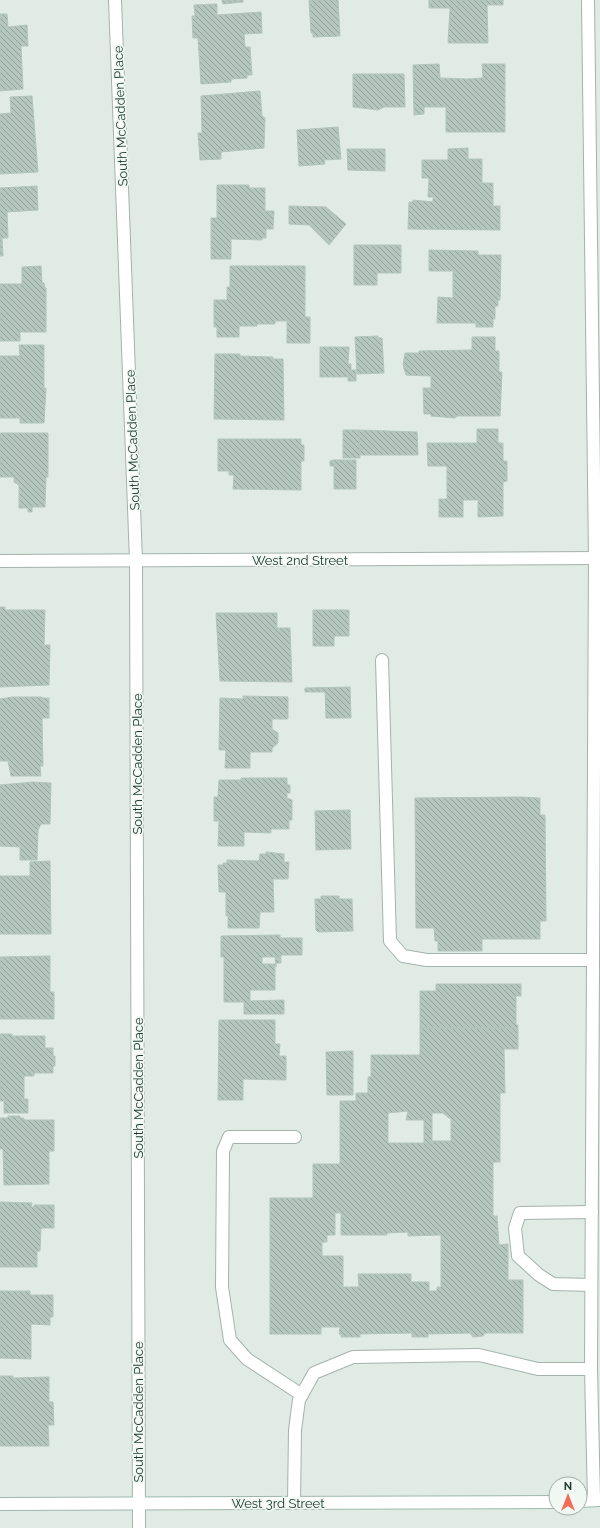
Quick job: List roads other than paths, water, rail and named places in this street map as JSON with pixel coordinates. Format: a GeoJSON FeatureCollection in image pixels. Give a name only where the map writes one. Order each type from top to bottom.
{"type":"FeatureCollection","features":[{"type":"Feature","properties":{"kind":"street","name":"South McCadden Place"},"geometry":{"type":"LineString","coordinates":[[115,0],[136,561],[139,1528]]}},
{"type":"Feature","properties":{"kind":"street"},"geometry":{"type":"LineString","coordinates":[[588,0],[598,558],[591,1285],[591,1370],[597,1500]]}},
{"type":"Feature","properties":{"kind":"street","name":"West 2nd Street"},"geometry":{"type":"LineString","coordinates":[[0,561],[598,558]]}},
{"type":"Feature","properties":{"kind":"street"},"geometry":{"type":"LineString","coordinates":[[382,660],[390,941],[403,956],[427,960],[593,960]]}},
{"type":"Feature","properties":{"kind":"street"},"geometry":{"type":"LineString","coordinates":[[295,1137],[229,1137],[223,1151],[222,1287],[230,1340],[247,1359],[302,1395]]}},
{"type":"Feature","properties":{"kind":"street"},"geometry":{"type":"LineString","coordinates":[[591,1285],[553,1284],[539,1275],[518,1256],[515,1228],[520,1213],[592,1212]]}},
{"type":"Feature","properties":{"kind":"street"},"geometry":{"type":"LineString","coordinates":[[294,1503],[295,1430],[299,1400],[314,1372],[353,1357],[479,1355],[538,1369],[591,1370]]}},
{"type":"Feature","properties":{"kind":"street","name":"West 3rd Street"},"geometry":{"type":"LineString","coordinates":[[0,1504],[139,1502],[548,1502]]}}]}
